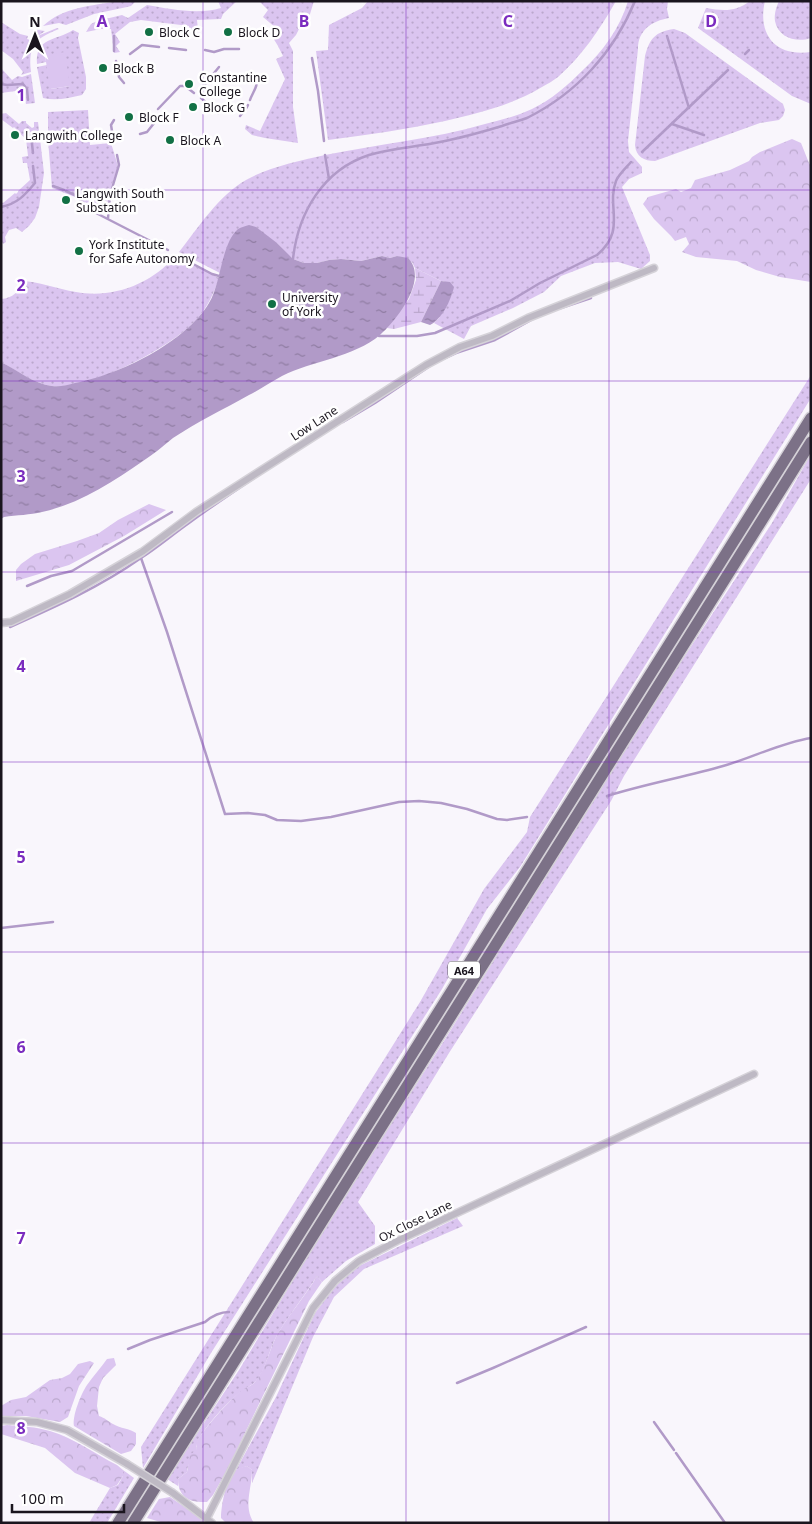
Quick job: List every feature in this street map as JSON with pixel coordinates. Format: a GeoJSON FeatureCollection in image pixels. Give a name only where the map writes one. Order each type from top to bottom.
{"type":"FeatureCollection","features":[{"type":"Feature","properties":{"kind":"highway","name":"A64"},"geometry":{"type":"LineString","coordinates":[[118,1523],[811,418]]}},
{"type":"Feature","properties":{"kind":"highway","name":"A64"},"geometry":{"type":"LineString","coordinates":[[133,1523],[811,442]]}},
{"type":"Feature","properties":{"kind":"street","name":"Low Lane"},"geometry":{"type":"LineString","coordinates":[[1,623],[11,622],[70,594],[142,552],[196,512],[426,364],[460,347],[492,336],[528,318],[654,268]]}},
{"type":"Feature","properties":{"kind":"street","name":"Ox Close Lane"},"geometry":{"type":"LineString","coordinates":[[210,1520],[313,1308],[335,1281],[359,1261],[754,1074]]}},
{"type":"Feature","properties":{"kind":"street"},"geometry":{"type":"LineString","coordinates":[[1,1420],[37,1422],[67,1430],[127,1464],[210,1520]]}},
{"type":"Feature","properties":{"kind":"green space"},"geometry":{"type":"Polygon","coordinates":[[[118,1],[136,1],[131,6],[94,14],[66,25],[59,23],[43,26],[69,11],[118,1]]]}},
{"type":"Feature","properties":{"kind":"green space"},"geometry":{"type":"Polygon","coordinates":[[[218,1],[237,1],[223,14],[221,19],[197,20],[198,30],[189,30],[189,26],[141,20],[130,22],[115,34],[120,42],[116,46],[120,52],[114,53],[111,29],[86,32],[91,24],[97,21],[122,15],[128,18],[147,5],[184,11],[203,11],[221,8],[218,1]]]}},
{"type":"Feature","properties":{"kind":"green space"},"geometry":{"type":"Polygon","coordinates":[[[259,1],[314,1],[306,27],[301,25],[289,43],[293,51],[293,107],[298,143],[252,135],[245,129],[246,125],[260,131],[285,79],[276,59],[283,56],[270,33],[276,28],[263,17],[268,10],[259,1]]]}},
{"type":"Feature","properties":{"kind":"green space"},"geometry":{"type":"Polygon","coordinates":[[[368,1],[616,1],[597,32],[567,69],[556,78],[519,99],[495,108],[445,121],[387,132],[328,140],[316,51],[328,50],[329,25],[362,8],[368,1]]]}},
{"type":"Feature","properties":{"kind":"green space"},"geometry":{"type":"Polygon","coordinates":[[[628,1],[668,1],[669,18],[652,24],[640,37],[628,141],[629,152],[642,167],[642,173],[629,179],[622,187],[650,255],[650,261],[641,269],[618,262],[595,263],[561,276],[544,292],[471,326],[464,339],[434,323],[439,318],[452,294],[444,281],[415,268],[412,262],[397,256],[390,258],[382,256],[361,261],[341,259],[304,263],[293,259],[277,243],[230,241],[220,273],[179,252],[227,194],[236,186],[264,171],[325,155],[426,138],[465,129],[515,116],[539,105],[565,87],[597,55],[616,30],[628,1]]]}},
{"type":"Feature","properties":{"kind":"green space"},"geometry":{"type":"Polygon","coordinates":[[[750,1],[765,1],[764,24],[772,41],[779,47],[799,53],[811,52],[811,104],[792,96],[698,28],[706,8],[729,10],[745,5],[750,1]]]}},
{"type":"Feature","properties":{"kind":"green space"},"geometry":{"type":"Polygon","coordinates":[[[779,1],[811,1],[811,38],[794,39],[780,32],[775,21],[779,1]]]}},
{"type":"Feature","properties":{"kind":"green space"},"geometry":{"type":"Polygon","coordinates":[[[1,22],[20,34],[28,36],[27,39],[30,40],[32,35],[38,30],[45,31],[31,41],[29,46],[40,35],[57,28],[59,29],[44,36],[35,44],[31,55],[31,72],[21,75],[23,72],[13,59],[1,50],[1,22]]]}},
{"type":"Feature","properties":{"kind":"green space"},"geometry":{"type":"Polygon","coordinates":[[[674,29],[685,33],[783,104],[785,110],[783,116],[779,120],[760,123],[655,161],[641,158],[637,153],[635,145],[645,56],[654,37],[662,32],[674,29]]]}},
{"type":"Feature","properties":{"kind":"green space"},"geometry":{"type":"Polygon","coordinates":[[[73,30],[79,33],[78,38],[86,77],[86,89],[82,95],[58,99],[43,98],[37,67],[47,65],[51,89],[70,86],[45,55],[46,62],[37,64],[39,49],[48,41],[73,30]]]}},
{"type":"Feature","properties":{"kind":"green space"},"geometry":{"type":"Polygon","coordinates":[[[65,52],[70,86],[50,89],[45,55],[65,52]]]}},
{"type":"Feature","properties":{"kind":"green space"},"geometry":{"type":"Polygon","coordinates":[[[1,68],[12,80],[18,76],[22,77],[31,74],[35,103],[26,104],[23,90],[1,93],[1,68]]]}},
{"type":"Feature","properties":{"kind":"green space"},"geometry":{"type":"Polygon","coordinates":[[[88,110],[90,145],[111,143],[118,166],[109,193],[106,213],[52,188],[48,112],[88,110]]]}},
{"type":"Feature","properties":{"kind":"green space"},"geometry":{"type":"Polygon","coordinates":[[[6,113],[19,124],[22,121],[26,121],[32,128],[34,127],[34,122],[38,122],[44,173],[39,207],[35,218],[22,232],[16,228],[9,230],[5,237],[6,242],[3,244],[1,239],[1,202],[3,203],[16,194],[30,180],[27,163],[23,163],[22,157],[28,156],[26,139],[14,127],[1,119],[1,114],[6,113]]]}},
{"type":"Feature","properties":{"kind":"green space"},"geometry":{"type":"Polygon","coordinates":[[[792,139],[801,143],[811,168],[811,282],[780,277],[756,270],[737,261],[696,257],[682,252],[689,244],[686,237],[675,241],[643,204],[648,197],[676,189],[681,192],[691,188],[695,180],[730,170],[749,161],[760,152],[792,139]]]}},
{"type":"Feature","properties":{"kind":"green space"},"geometry":{"type":"Polygon","coordinates":[[[175,256],[219,278],[205,309],[198,318],[170,341],[151,353],[109,374],[88,381],[52,386],[39,383],[1,362],[1,299],[15,294],[19,281],[34,282],[90,294],[117,291],[143,282],[166,266],[175,256]]]}},
{"type":"Feature","properties":{"kind":"green space"},"geometry":{"type":"Polygon","coordinates":[[[415,268],[441,281],[421,322],[394,329],[387,328],[409,299],[416,280],[415,268]]]}},
{"type":"Feature","properties":{"kind":"green space"},"geometry":{"type":"Polygon","coordinates":[[[811,375],[811,398],[520,867],[487,909],[442,989],[211,1353],[143,1468],[141,1447],[420,1002],[484,889],[527,832],[530,817],[811,375]]]}},
{"type":"Feature","properties":{"kind":"green space"},"geometry":{"type":"Polygon","coordinates":[[[811,454],[811,479],[624,776],[611,801],[449,1053],[358,1202],[375,1226],[375,1244],[346,1261],[322,1282],[317,1276],[276,1337],[259,1377],[230,1401],[204,1431],[187,1472],[178,1479],[178,1486],[167,1479],[239,1370],[328,1222],[444,1041],[631,738],[772,523],[811,454]]]}},
{"type":"Feature","properties":{"kind":"green space"},"geometry":{"type":"Polygon","coordinates":[[[149,504],[166,510],[124,536],[69,565],[16,581],[16,570],[35,554],[99,533],[118,520],[149,504]]]}},
{"type":"Feature","properties":{"kind":"green space"},"geometry":{"type":"Polygon","coordinates":[[[457,1218],[463,1226],[364,1269],[334,1297],[313,1337],[252,1483],[252,1470],[247,1466],[236,1470],[276,1397],[315,1313],[334,1288],[355,1268],[457,1218]]]}},
{"type":"Feature","properties":{"kind":"green space"},"geometry":{"type":"Polygon","coordinates":[[[317,1276],[322,1282],[309,1301],[213,1495],[207,1502],[196,1502],[187,1498],[180,1491],[178,1479],[187,1472],[190,1455],[196,1450],[197,1442],[211,1422],[231,1400],[255,1382],[281,1329],[317,1276]]]}},
{"type":"Feature","properties":{"kind":"green space"},"geometry":{"type":"Polygon","coordinates":[[[114,1358],[116,1365],[103,1378],[99,1387],[97,1406],[99,1416],[116,1426],[136,1433],[136,1444],[131,1451],[121,1454],[74,1426],[80,1399],[89,1382],[107,1359],[114,1358]]]}},
{"type":"Feature","properties":{"kind":"green space"},"geometry":{"type":"Polygon","coordinates":[[[90,1361],[94,1363],[79,1386],[68,1417],[60,1422],[26,1416],[1,1416],[1,1406],[11,1400],[26,1397],[50,1380],[62,1378],[70,1374],[78,1364],[90,1361]]]}},
{"type":"Feature","properties":{"kind":"green space"},"geometry":{"type":"Polygon","coordinates":[[[7,1425],[50,1431],[68,1438],[117,1465],[123,1470],[123,1476],[117,1485],[110,1488],[75,1473],[45,1448],[1,1434],[1,1426],[7,1425]]]}},
{"type":"Feature","properties":{"kind":"green space"},"geometry":{"type":"Polygon","coordinates":[[[247,1466],[252,1470],[249,1510],[254,1523],[225,1522],[221,1518],[221,1513],[229,1480],[236,1470],[247,1466]]]}},
{"type":"Feature","properties":{"kind":"green space"},"geometry":{"type":"Polygon","coordinates":[[[123,1470],[134,1478],[107,1523],[89,1523],[110,1488],[118,1485],[123,1476],[123,1470]]]}},
{"type":"Feature","properties":{"kind":"green space"},"geometry":{"type":"Polygon","coordinates":[[[170,1497],[206,1523],[164,1523],[147,1518],[159,1499],[170,1497]]]}},
{"type":"Feature","properties":{"kind":"water"},"geometry":{"type":"Polygon","coordinates":[[[249,225],[256,227],[277,243],[293,259],[304,263],[341,259],[361,261],[382,256],[408,258],[414,267],[413,288],[402,310],[387,328],[380,335],[358,349],[282,376],[182,432],[132,469],[82,498],[69,504],[37,513],[1,519],[1,362],[39,383],[58,386],[111,373],[150,355],[185,331],[209,303],[232,236],[238,229],[249,225]]]}},
{"type":"Feature","properties":{"kind":"water"},"geometry":{"type":"Polygon","coordinates":[[[441,281],[450,282],[454,287],[451,298],[442,314],[434,322],[430,325],[421,322],[441,281]]]}},
{"type":"Feature","properties":{"kind":"waterway"},"geometry":{"type":"LineString","coordinates":[[293,259],[296,242],[307,210],[326,182],[338,171],[369,155],[471,135],[527,118],[545,108],[578,83],[605,54],[626,20],[635,1]]}},
{"type":"Feature","properties":{"kind":"waterway"},"geometry":{"type":"LineString","coordinates":[[114,36],[114,51]]}},
{"type":"Feature","properties":{"kind":"waterway"},"geometry":{"type":"LineString","coordinates":[[667,36],[689,108]]}},
{"type":"Feature","properties":{"kind":"waterway"},"geometry":{"type":"LineString","coordinates":[[130,54],[142,45],[159,47]]}},
{"type":"Feature","properties":{"kind":"waterway"},"geometry":{"type":"LineString","coordinates":[[169,48],[186,50]]}},
{"type":"Feature","properties":{"kind":"waterway"},"geometry":{"type":"LineString","coordinates":[[205,50],[214,52],[224,49],[239,49]]}},
{"type":"Feature","properties":{"kind":"waterway"},"geometry":{"type":"LineString","coordinates":[[745,54],[749,50]]}},
{"type":"Feature","properties":{"kind":"waterway"},"geometry":{"type":"LineString","coordinates":[[312,58],[324,141]]}},
{"type":"Feature","properties":{"kind":"waterway"},"geometry":{"type":"LineString","coordinates":[[116,61],[119,77],[124,83]]}},
{"type":"Feature","properties":{"kind":"waterway"},"geometry":{"type":"LineString","coordinates":[[201,89],[219,67]]}},
{"type":"Feature","properties":{"kind":"waterway"},"geometry":{"type":"LineString","coordinates":[[642,152],[728,70]]}},
{"type":"Feature","properties":{"kind":"waterway"},"geometry":{"type":"LineString","coordinates":[[250,100],[256,87],[256,78]]}},
{"type":"Feature","properties":{"kind":"waterway"},"geometry":{"type":"LineString","coordinates":[[1,84],[23,84],[27,89],[28,100]]}},
{"type":"Feature","properties":{"kind":"waterway"},"geometry":{"type":"LineString","coordinates":[[158,109],[180,86],[185,86],[194,93]]}},
{"type":"Feature","properties":{"kind":"waterway"},"geometry":{"type":"LineString","coordinates":[[201,98],[218,113]]}},
{"type":"Feature","properties":{"kind":"waterway"},"geometry":{"type":"LineString","coordinates":[[240,116],[248,105]]}},
{"type":"Feature","properties":{"kind":"waterway"},"geometry":{"type":"LineString","coordinates":[[114,120],[111,125],[114,143]]}},
{"type":"Feature","properties":{"kind":"waterway"},"geometry":{"type":"LineString","coordinates":[[140,134],[147,132],[155,122]]}},
{"type":"Feature","properties":{"kind":"waterway"},"geometry":{"type":"LineString","coordinates":[[672,124],[704,135]]}},
{"type":"Feature","properties":{"kind":"waterway"},"geometry":{"type":"LineString","coordinates":[[31,135],[33,153]]}},
{"type":"Feature","properties":{"kind":"waterway"},"geometry":{"type":"LineString","coordinates":[[108,218],[110,195],[119,165],[117,155]]}},
{"type":"Feature","properties":{"kind":"waterway"},"geometry":{"type":"LineString","coordinates":[[325,155],[329,179]]}},
{"type":"Feature","properties":{"kind":"waterway"},"geometry":{"type":"LineString","coordinates":[[379,336],[417,336],[435,333],[510,301],[540,283],[597,255],[606,246],[614,227],[613,200],[616,181],[631,162]]}},
{"type":"Feature","properties":{"kind":"waterway"},"geometry":{"type":"LineString","coordinates":[[1,207],[12,204],[35,183],[33,166]]}},
{"type":"Feature","properties":{"kind":"waterway"},"geometry":{"type":"LineString","coordinates":[[53,186],[64,190]]}},
{"type":"Feature","properties":{"kind":"waterway"},"geometry":{"type":"LineString","coordinates":[[66,191],[77,196],[96,213],[168,250]]}},
{"type":"Feature","properties":{"kind":"waterway"},"geometry":{"type":"LineString","coordinates":[[178,256],[219,276]]}},
{"type":"Feature","properties":{"kind":"waterway"},"geometry":{"type":"LineString","coordinates":[[561,308],[591,298]]}},
{"type":"Feature","properties":{"kind":"waterway"},"geometry":{"type":"LineString","coordinates":[[445,358],[495,340],[533,319]]}},
{"type":"Feature","properties":{"kind":"waterway"},"geometry":{"type":"LineString","coordinates":[[343,422],[433,364]]}},
{"type":"Feature","properties":{"kind":"waterway"},"geometry":{"type":"LineString","coordinates":[[260,474],[206,510],[141,558],[167,632],[225,814],[248,813],[265,815],[277,820],[301,821],[331,817],[399,802],[419,801],[441,803],[497,819],[507,820],[527,817]]}},
{"type":"Feature","properties":{"kind":"waterway"},"geometry":{"type":"LineString","coordinates":[[27,586],[51,576],[72,571],[172,512]]}},
{"type":"Feature","properties":{"kind":"waterway"},"geometry":{"type":"LineString","coordinates":[[10,627],[93,587],[141,558]]}},
{"type":"Feature","properties":{"kind":"waterway"},"geometry":{"type":"LineString","coordinates":[[607,796],[734,763],[788,743],[811,738]]}},
{"type":"Feature","properties":{"kind":"waterway"},"geometry":{"type":"LineString","coordinates":[[1,928],[53,922]]}},
{"type":"Feature","properties":{"kind":"waterway"},"geometry":{"type":"LineString","coordinates":[[128,1349],[205,1322],[213,1316],[229,1312]]}},
{"type":"Feature","properties":{"kind":"waterway"},"geometry":{"type":"LineString","coordinates":[[457,1383],[586,1327]]}},
{"type":"Feature","properties":{"kind":"waterway"},"geometry":{"type":"LineString","coordinates":[[654,1422],[674,1450]]}},
{"type":"Feature","properties":{"kind":"waterway"},"geometry":{"type":"LineString","coordinates":[[676,1453],[725,1523]]}},
{"type":"Feature","properties":{"kind":"place","name":"Block C"},"geometry":{"type":"Point","coordinates":[149,32]}},
{"type":"Feature","properties":{"kind":"place","name":"Block D"},"geometry":{"type":"Point","coordinates":[228,32]}},
{"type":"Feature","properties":{"kind":"place","name":"Block B"},"geometry":{"type":"Point","coordinates":[103,68]}},
{"type":"Feature","properties":{"kind":"place","name":"Constantine College"},"geometry":{"type":"Point","coordinates":[189,84]}},
{"type":"Feature","properties":{"kind":"place","name":"Block G"},"geometry":{"type":"Point","coordinates":[193,107]}},
{"type":"Feature","properties":{"kind":"place","name":"Block F"},"geometry":{"type":"Point","coordinates":[129,117]}},
{"type":"Feature","properties":{"kind":"place","name":"Langwith College"},"geometry":{"type":"Point","coordinates":[15,135]}},
{"type":"Feature","properties":{"kind":"place","name":"Block A"},"geometry":{"type":"Point","coordinates":[170,140]}},
{"type":"Feature","properties":{"kind":"place","name":"Langwith South Substation"},"geometry":{"type":"Point","coordinates":[66,200]}},
{"type":"Feature","properties":{"kind":"place","name":"York Institute for Safe Autonomy"},"geometry":{"type":"Point","coordinates":[79,251]}},
{"type":"Feature","properties":{"kind":"place","name":"University of York"},"geometry":{"type":"Point","coordinates":[272,304]}}]}
